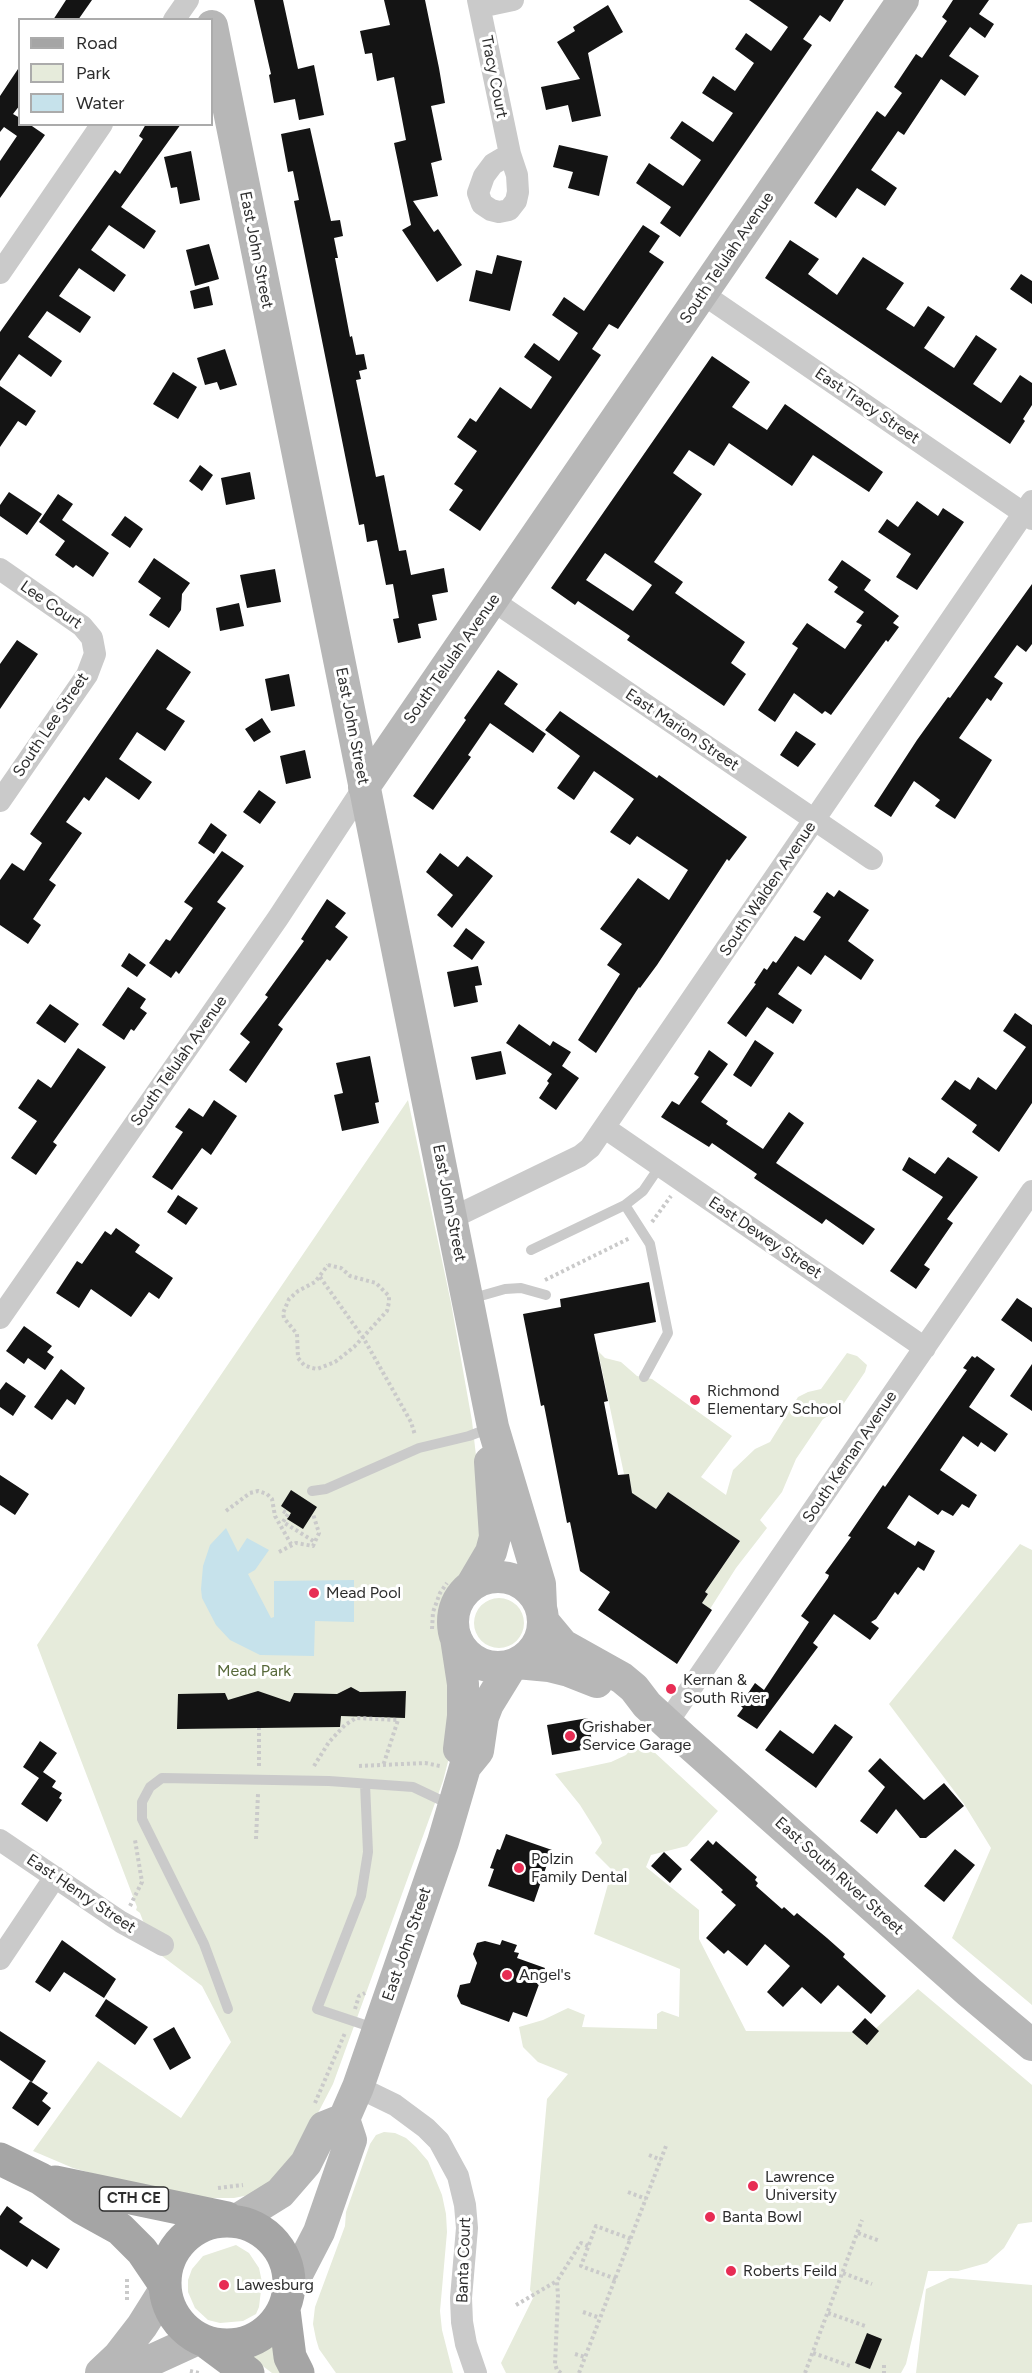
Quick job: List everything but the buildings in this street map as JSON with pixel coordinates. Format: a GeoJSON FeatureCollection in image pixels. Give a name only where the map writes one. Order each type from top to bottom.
{"type":"FeatureCollection","features":[{"type":"Feature","properties":{"kind":"main road","name":"CTH CE"},"geometry":{"type":"LineString","coordinates":[[0,2159],[41,2179],[82,2208],[120,2229],[133,2240],[164,2288]]}},
{"type":"Feature","properties":{"kind":"main road","name":"CTH CE"},"geometry":{"type":"LineString","coordinates":[[41,2179],[232,2219]]}},
{"type":"Feature","properties":{"kind":"main road"},"geometry":{"type":"LineString","coordinates":[[249,2373],[178,2322],[170,2310],[164,2288],[170,2259],[185,2238],[201,2227],[232,2219],[256,2226],[271,2238],[285,2259],[289,2272],[287,2300],[290,2357],[298,2373]]}},
{"type":"Feature","properties":{"kind":"main road"},"geometry":{"type":"LineString","coordinates":[[204,2342],[244,2342],[257,2337],[272,2326],[287,2300]]}},
{"type":"Feature","properties":{"kind":"street"},"geometry":{"type":"LineString","coordinates":[[175,18],[188,0]]}},
{"type":"Feature","properties":{"kind":"street"},"geometry":{"type":"LineString","coordinates":[[206,0],[210,18]]}},
{"type":"Feature","properties":{"kind":"street"},"geometry":{"type":"LineString","coordinates":[[479,4],[513,0]]}},
{"type":"Feature","properties":{"kind":"street","name":"South Telulah Avenue"},"geometry":{"type":"LineString","coordinates":[[0,1317],[278,918],[364,787],[903,0]]}},
{"type":"Feature","properties":{"kind":"street","name":"Tracy Court"},"geometry":{"type":"LineString","coordinates":[[479,4],[510,154]]}},
{"type":"Feature","properties":{"kind":"street","name":"East John Street"},"geometry":{"type":"LineString","coordinates":[[213,31],[493,1427],[540,1584],[542,1614]]}},
{"type":"Feature","properties":{"kind":"street"},"geometry":{"type":"LineString","coordinates":[[0,273],[101,126]]}},
{"type":"Feature","properties":{"kind":"street","name":"East Tracy Street"},"geometry":{"type":"LineString","coordinates":[[703,294],[1029,511]]}},
{"type":"Feature","properties":{"kind":"street","name":"South Walden Avenue"},"geometry":{"type":"LineString","coordinates":[[452,1218],[580,1156],[590,1148],[1029,511]]}},
{"type":"Feature","properties":{"kind":"street","name":"Lee Court"},"geometry":{"type":"LineString","coordinates":[[0,569],[82,626],[92,638],[94,646]]}},
{"type":"Feature","properties":{"kind":"street","name":"East Marion Street"},"geometry":{"type":"LineString","coordinates":[[492,600],[872,859]]}},
{"type":"Feature","properties":{"kind":"street","name":"South Lee Street"},"geometry":{"type":"LineString","coordinates":[[0,801],[87,675],[95,654],[94,646]]}},
{"type":"Feature","properties":{"kind":"street","name":"East Dewey Street"},"geometry":{"type":"LineString","coordinates":[[605,1128],[925,1348]]}},
{"type":"Feature","properties":{"kind":"street","name":"South Kernan Avenue"},"geometry":{"type":"LineString","coordinates":[[657,1714],[925,1348],[1032,1191]]}},
{"type":"Feature","properties":{"kind":"street","name":"East John Street"},"geometry":{"type":"LineString","coordinates":[[471,1587],[491,1552],[495,1537],[490,1468],[493,1427]]}},
{"type":"Feature","properties":{"kind":"street"},"geometry":{"type":"LineString","coordinates":[[497,1577],[511,1579],[524,1585],[534,1595],[542,1614],[542,1634],[537,1646],[528,1656],[515,1664],[498,1668],[484,1665],[472,1659],[462,1650],[455,1637],[453,1623],[455,1609],[461,1597],[483,1580],[497,1577]]}},
{"type":"Feature","properties":{"kind":"street","name":"East South River Street"},"geometry":{"type":"LineString","coordinates":[[542,1614],[563,1645],[622,1678],[634,1688],[657,1714],[969,1992],[1032,2045]]}},
{"type":"Feature","properties":{"kind":"street","name":"East John Street"},"geometry":{"type":"LineString","coordinates":[[344,2119],[358,2087],[364,2025],[454,1806],[453,1767],[459,1748],[463,1716],[463,1684],[455,1637]]}},
{"type":"Feature","properties":{"kind":"street","name":"East John Street"},"geometry":{"type":"LineString","coordinates":[[453,1767],[478,1751],[483,1717],[488,1704],[515,1664]]}},
{"type":"Feature","properties":{"kind":"street","name":"East South River Street"},"geometry":{"type":"LineString","coordinates":[[515,1664],[569,1671],[596,1682],[622,1700],[657,1714]]}},
{"type":"Feature","properties":{"kind":"street","name":"East Henry Street"},"geometry":{"type":"LineString","coordinates":[[0,1840],[121,1922],[163,1945]]}},
{"type":"Feature","properties":{"kind":"street"},"geometry":{"type":"LineString","coordinates":[[0,1959],[56,1877]]}},
{"type":"Feature","properties":{"kind":"street","name":"Banta Court"},"geometry":{"type":"LineString","coordinates":[[358,2087],[395,2105],[426,2128],[439,2142],[458,2176],[465,2205],[467,2228],[461,2298],[462,2322],[471,2362],[476,2373]]}},
{"type":"Feature","properties":{"kind":"street"},"geometry":{"type":"LineString","coordinates":[[232,2219],[280,2193],[306,2163],[324,2127],[344,2119],[351,2140],[319,2232],[287,2300]]}},
{"type":"Feature","properties":{"kind":"street"},"geometry":{"type":"LineString","coordinates":[[101,2373],[138,2332],[164,2288]]}},
{"type":"Feature","properties":{"kind":"street"},"geometry":{"type":"LineString","coordinates":[[134,2373],[152,2360],[204,2342]]}},
{"type":"Feature","properties":{"kind":"lane"},"geometry":{"type":"LineString","coordinates":[[531,1250],[625,1205],[642,1191],[660,1167]]}},
{"type":"Feature","properties":{"kind":"lane"},"geometry":{"type":"LineString","coordinates":[[625,1205],[650,1244],[668,1333],[644,1377]]}},
{"type":"Feature","properties":{"kind":"lane"},"geometry":{"type":"LineString","coordinates":[[468,1300],[505,1289],[520,1288],[546,1295]]}},
{"type":"Feature","properties":{"kind":"lane"},"geometry":{"type":"LineString","coordinates":[[312,1491],[326,1489],[419,1448],[469,1436],[493,1427]]}},
{"type":"Feature","properties":{"kind":"lane"},"geometry":{"type":"LineString","coordinates":[[228,2009],[204,1944],[142,1819],[142,1802],[150,1787],[162,1778],[329,1781],[413,1787],[454,1806]]}},
{"type":"Feature","properties":{"kind":"lane"},"geometry":{"type":"LineString","coordinates":[[364,2025],[318,2009],[362,1896],[368,1852],[365,1784]]}},
{"type":"Feature","properties":{"kind":"path"},"geometry":{"type":"LineString","coordinates":[[546,1295],[543,1281],[647,1229],[681,1181]]}},
{"type":"Feature","properties":{"kind":"path"},"geometry":{"type":"LineString","coordinates":[[328,1265],[334,1265],[350,1276],[376,1283],[389,1296],[387,1311],[364,1339],[345,1355],[325,1367],[312,1368],[304,1365],[298,1358],[297,1334],[283,1313],[289,1299],[320,1277],[328,1265]]}},
{"type":"Feature","properties":{"kind":"path"},"geometry":{"type":"LineString","coordinates":[[320,1277],[364,1339],[411,1422],[419,1448]]}},
{"type":"Feature","properties":{"kind":"path"},"geometry":{"type":"LineString","coordinates":[[226,1511],[249,1493],[258,1491],[267,1494],[272,1499],[275,1516],[291,1544]]}},
{"type":"Feature","properties":{"kind":"path"},"geometry":{"type":"LineString","coordinates":[[284,1511],[288,1514],[283,1522],[315,1542]]}},
{"type":"Feature","properties":{"kind":"path"},"geometry":{"type":"LineString","coordinates":[[279,1552],[291,1544],[309,1546],[315,1542],[319,1533],[313,1514]]}},
{"type":"Feature","properties":{"kind":"path"},"geometry":{"type":"LineString","coordinates":[[314,1766],[329,1742],[345,1725],[356,1718],[398,1720],[383,1767]]}},
{"type":"Feature","properties":{"kind":"path"},"geometry":{"type":"LineString","coordinates":[[259,1728],[259,1766]]}},
{"type":"Feature","properties":{"kind":"path"},"geometry":{"type":"LineString","coordinates":[[348,1766],[383,1767],[394,1763],[411,1765],[425,1763],[453,1767]]}},
{"type":"Feature","properties":{"kind":"path"},"geometry":{"type":"LineString","coordinates":[[247,1766],[270,1766]]}},
{"type":"Feature","properties":{"kind":"path"},"geometry":{"type":"LineString","coordinates":[[303,1766],[326,1766]]}},
{"type":"Feature","properties":{"kind":"path"},"geometry":{"type":"LineString","coordinates":[[256,1839],[258,1794]]}},
{"type":"Feature","properties":{"kind":"path"},"geometry":{"type":"LineString","coordinates":[[121,1922],[142,1882],[134,1834]]}},
{"type":"Feature","properties":{"kind":"path"},"geometry":{"type":"LineString","coordinates":[[311,2112],[364,2025],[359,1996]]}},
{"type":"Feature","properties":{"kind":"path"},"geometry":{"type":"LineString","coordinates":[[579,2373],[666,2145]]}},
{"type":"Feature","properties":{"kind":"path"},"geometry":{"type":"LineString","coordinates":[[649,2156],[661,2160]]}},
{"type":"Feature","properties":{"kind":"path"},"geometry":{"type":"LineString","coordinates":[[214,2187],[250,2184]]}},
{"type":"Feature","properties":{"kind":"path"},"geometry":{"type":"LineString","coordinates":[[628,2192],[646,2199]]}},
{"type":"Feature","properties":{"kind":"path"},"geometry":{"type":"LineString","coordinates":[[805,2373],[862,2220]]}},
{"type":"Feature","properties":{"kind":"path"},"geometry":{"type":"LineString","coordinates":[[616,2279],[581,2266],[588,2246],[596,2226],[631,2239]]}},
{"type":"Feature","properties":{"kind":"path"},"geometry":{"type":"LineString","coordinates":[[858,2233],[880,2241]]}},
{"type":"Feature","properties":{"kind":"path"},"geometry":{"type":"LineString","coordinates":[[516,2306],[557,2281],[581,2243],[588,2246]]}},
{"type":"Feature","properties":{"kind":"path"},"geometry":{"type":"LineString","coordinates":[[843,2273],[872,2284]]}},
{"type":"Feature","properties":{"kind":"path"},"geometry":{"type":"LineString","coordinates":[[125,2308],[128,2296],[127,2274]]}},
{"type":"Feature","properties":{"kind":"path"},"geometry":{"type":"LineString","coordinates":[[557,2281],[555,2364],[561,2373]]}},
{"type":"Feature","properties":{"kind":"path"},"geometry":{"type":"LineString","coordinates":[[583,2312],[600,2318]]}},
{"type":"Feature","properties":{"kind":"path"},"geometry":{"type":"LineString","coordinates":[[828,2313],[865,2326]]}},
{"type":"Feature","properties":{"kind":"path"},"geometry":{"type":"LineString","coordinates":[[813,2353],[850,2366]]}},
{"type":"Feature","properties":{"kind":"path"},"geometry":{"type":"LineString","coordinates":[[575,2354],[585,2357]]}},
{"type":"Feature","properties":{"kind":"green space","name":"Mead Park"},"geometry":{"type":"Polygon","coordinates":[[[408,1100],[451,1303],[472,1421],[483,1545],[470,1571],[451,1592],[444,1615],[452,1746],[443,1781],[333,2084],[305,2138],[278,2177],[249,2195],[234,2198],[210,2198],[128,2183],[73,2168],[33,2151],[98,2061],[181,2118],[231,2042],[202,1986],[154,1950],[140,1913],[136,1910],[137,1907],[37,1645],[408,1100]]]}},
{"type":"Feature","properties":{"kind":"green space"},"geometry":{"type":"Polygon","coordinates":[[[598,1351],[605,1358],[621,1362],[637,1376],[652,1379],[732,1436],[701,1477],[726,1495],[733,1470],[755,1449],[770,1442],[798,1397],[821,1389],[847,1353],[857,1356],[867,1365],[865,1372],[840,1409],[823,1419],[796,1459],[782,1492],[760,1520],[767,1528],[736,1568],[710,1609],[702,1603],[708,1594],[705,1592],[740,1541],[668,1492],[656,1509],[632,1494],[629,1474],[624,1474],[598,1351]]]}},
{"type":"Feature","properties":{"kind":"green space"},"geometry":{"type":"Polygon","coordinates":[[[1020,1544],[1032,1550],[1032,2005],[952,1938],[991,1848],[964,1804],[889,1704],[1020,1544]]]}},
{"type":"Feature","properties":{"kind":"green space"},"geometry":{"type":"Polygon","coordinates":[[[499,1598],[508,1600],[519,1609],[524,1623],[522,1632],[513,1643],[499,1648],[490,1646],[479,1637],[474,1623],[476,1614],[485,1603],[499,1598]]]}},
{"type":"Feature","properties":{"kind":"green space","name":"Lawrence University"},"geometry":{"type":"Polygon","coordinates":[[[640,1739],[718,1811],[687,1846],[651,1855],[646,1867],[699,1910],[699,1939],[746,2031],[872,2032],[918,1989],[1032,2085],[1032,2222],[1018,2224],[1004,2248],[987,2263],[958,2271],[928,2271],[906,2364],[901,2373],[506,2373],[501,2363],[534,2296],[530,2290],[547,2099],[568,2074],[538,2062],[523,2047],[519,2027],[543,2020],[568,2008],[585,2015],[582,2027],[657,2029],[657,2014],[662,2011],[679,2017],[680,1969],[594,1934],[612,1870],[595,1853],[602,1843],[600,1837],[580,1805],[555,1774],[611,1762],[626,1755],[640,1739]]]}},
{"type":"Feature","properties":{"kind":"green space"},"geometry":{"type":"Polygon","coordinates":[[[384,2132],[395,2133],[406,2138],[416,2147],[428,2161],[442,2195],[447,2232],[440,2311],[442,2330],[453,2373],[336,2373],[319,2349],[316,2339],[313,2324],[315,2307],[345,2226],[346,2212],[370,2144],[376,2135],[384,2132]]]}},
{"type":"Feature","properties":{"kind":"green space"},"geometry":{"type":"Polygon","coordinates":[[[236,2245],[249,2253],[259,2268],[262,2282],[259,2307],[256,2314],[243,2321],[220,2323],[208,2320],[195,2308],[188,2292],[188,2280],[192,2269],[203,2256],[236,2245]]]}},
{"type":"Feature","properties":{"kind":"green space"},"geometry":{"type":"Polygon","coordinates":[[[950,2278],[1032,2285],[1032,2373],[916,2373],[926,2289],[950,2278]]]}},
{"type":"Feature","properties":{"kind":"green space"},"geometry":{"type":"Polygon","coordinates":[[[272,2341],[285,2373],[272,2373],[251,2357],[252,2350],[272,2341]]]}},
{"type":"Feature","properties":{"kind":"water","name":"Mead Pool"},"geometry":{"type":"Polygon","coordinates":[[[226,1528],[238,1552],[247,1538],[269,1550],[255,1570],[248,1574],[271,1618],[274,1617],[274,1581],[354,1580],[354,1622],[315,1621],[314,1656],[260,1655],[230,1640],[216,1625],[202,1598],[201,1589],[203,1566],[210,1545],[226,1528]]]}},
{"type":"Feature","properties":{"kind":"place","name":"Richmond Elementary School"},"geometry":{"type":"Point","coordinates":[695,1400]}},
{"type":"Feature","properties":{"kind":"place","name":"Mead Pool"},"geometry":{"type":"Point","coordinates":[314,1593]}},
{"type":"Feature","properties":{"kind":"place","name":"Kernan & South River"},"geometry":{"type":"Point","coordinates":[671,1689]}},
{"type":"Feature","properties":{"kind":"place","name":"Grishaber Service Garage"},"geometry":{"type":"Point","coordinates":[570,1736]}},
{"type":"Feature","properties":{"kind":"place","name":"Polzin Family Dental"},"geometry":{"type":"Point","coordinates":[519,1868]}},
{"type":"Feature","properties":{"kind":"place","name":"Angel's"},"geometry":{"type":"Point","coordinates":[507,1975]}},
{"type":"Feature","properties":{"kind":"place","name":"Lawrence University"},"geometry":{"type":"Point","coordinates":[753,2186]}},
{"type":"Feature","properties":{"kind":"place","name":"Banta Bowl"},"geometry":{"type":"Point","coordinates":[710,2217]}},
{"type":"Feature","properties":{"kind":"place","name":"Roberts Feild"},"geometry":{"type":"Point","coordinates":[731,2271]}},
{"type":"Feature","properties":{"kind":"place","name":"Lawesburg"},"geometry":{"type":"Point","coordinates":[224,2285]}}]}
